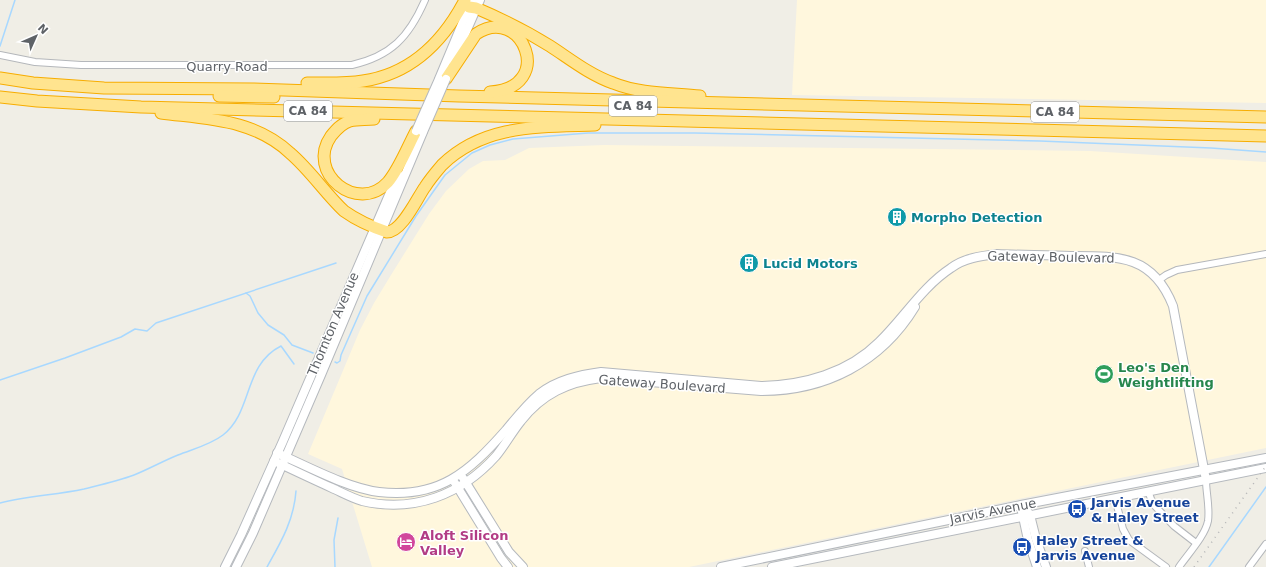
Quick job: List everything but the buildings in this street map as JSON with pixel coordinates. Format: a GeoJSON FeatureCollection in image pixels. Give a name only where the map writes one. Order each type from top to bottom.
{"type":"FeatureCollection","features":[{"type":"Feature","properties":{"kind":"highway"},"geometry":{"type":"LineString","coordinates":[[254,89],[273,84],[350,83],[365,81],[391,73],[414,61],[434,45],[472,3],[531,34],[585,69],[612,83],[646,91],[725,98],[750,104]]}},
{"type":"Feature","properties":{"kind":"highway"},"geometry":{"type":"LineString","coordinates":[[365,92],[502,91],[511,87],[523,76],[526,68],[527,51],[516,35],[508,30],[500,27],[483,29],[476,34],[442,79]]}},
{"type":"Feature","properties":{"kind":"highway","name":"CA 84"},"geometry":{"type":"LineString","coordinates":[[0,78],[59,85],[104,88],[254,89],[459,96],[1266,117]]}},
{"type":"Feature","properties":{"kind":"highway","name":"CA 84"},"geometry":{"type":"LineString","coordinates":[[0,84],[72,92],[1266,122]]}},
{"type":"Feature","properties":{"kind":"highway","name":"CA 84"},"geometry":{"type":"LineString","coordinates":[[0,97],[119,106],[1266,136]]}},
{"type":"Feature","properties":{"kind":"highway"},"geometry":{"type":"LineString","coordinates":[[119,106],[142,111],[228,122],[257,130],[280,144],[290,153],[344,211],[354,218],[378,229],[391,232],[400,225],[425,186],[442,165],[466,147],[493,135],[523,129],[690,120]]}},
{"type":"Feature","properties":{"kind":"highway"},"geometry":{"type":"LineString","coordinates":[[420,131],[387,182],[370,193],[360,194],[350,192],[340,187],[332,180],[327,170],[324,160],[328,140],[341,125],[349,121],[496,116]]}},
{"type":"Feature","properties":{"kind":"main road","name":"Thornton Avenue"},"geometry":{"type":"LineString","coordinates":[[225,567],[241,535],[378,229],[442,79],[472,3]]}},
{"type":"Feature","properties":{"kind":"main road","name":"Thornton Avenue"},"geometry":{"type":"LineString","coordinates":[[236,567],[253,533],[284,461],[378,229]]}},
{"type":"Feature","properties":{"kind":"main road","name":"Gateway Boulevard"},"geometry":{"type":"LineString","coordinates":[[274,461],[284,461],[342,482],[378,492],[416,492],[436,487],[461,474],[479,459],[522,411],[540,394],[568,379],[584,374],[601,372],[619,373],[761,386],[779,385],[815,379],[833,372],[849,364],[878,343],[934,282],[951,267],[966,260],[997,254],[1105,256],[1136,263],[1148,270],[1160,280]]}},
{"type":"Feature","properties":{"kind":"main road"},"geometry":{"type":"LineString","coordinates":[[1160,280],[1168,292],[1173,306],[1206,480]]}},
{"type":"Feature","properties":{"kind":"main road","name":"Gateway Boulevard"},"geometry":{"type":"LineString","coordinates":[[277,453],[284,461],[360,500],[385,505],[414,504],[443,494],[466,482],[486,466],[497,454],[531,409],[543,399],[570,384],[601,378],[761,391],[780,391],[817,384],[835,378],[852,369],[882,348],[909,316],[923,293]]}},
{"type":"Feature","properties":{"kind":"main road","name":"Jarvis Avenue"},"geometry":{"type":"LineString","coordinates":[[721,567],[1021,505],[1266,458]]}},
{"type":"Feature","properties":{"kind":"main road","name":"Jarvis Avenue"},"geometry":{"type":"LineString","coordinates":[[772,567],[1266,468]]}},
{"type":"Feature","properties":{"kind":"main road"},"geometry":{"type":"LineString","coordinates":[[461,474],[509,552],[523,567]]}},
{"type":"Feature","properties":{"kind":"main road"},"geometry":{"type":"LineString","coordinates":[[453,479],[508,567]]}},
{"type":"Feature","properties":{"kind":"main road"},"geometry":{"type":"LineString","coordinates":[[1021,505],[1046,567]]}},
{"type":"Feature","properties":{"kind":"main road"},"geometry":{"type":"LineString","coordinates":[[1026,515],[1038,567]]}},
{"type":"Feature","properties":{"kind":"street","name":"Quarry Road"},"geometry":{"type":"LineString","coordinates":[[0,55],[35,62],[81,65],[352,65],[379,57],[393,47],[414,24],[425,0]]}},
{"type":"Feature","properties":{"kind":"street"},"geometry":{"type":"LineString","coordinates":[[1160,280],[1166,274],[1177,270],[1266,254]]}},
{"type":"Feature","properties":{"kind":"street"},"geometry":{"type":"LineString","coordinates":[[1179,567],[1203,532],[1208,521],[1208,495],[1206,480]]}},
{"type":"Feature","properties":{"kind":"street"},"geometry":{"type":"LineString","coordinates":[[1148,491],[1153,504],[1174,526],[1196,543]]}},
{"type":"Feature","properties":{"kind":"street"},"geometry":{"type":"LineString","coordinates":[[1115,498],[1123,529],[1129,540],[1166,567]]}},
{"type":"Feature","properties":{"kind":"street"},"geometry":{"type":"LineString","coordinates":[[1249,567],[1266,544]]}},
{"type":"Feature","properties":{"kind":"street"},"geometry":{"type":"LineString","coordinates":[[1085,551],[1088,567]]}},
{"type":"Feature","properties":{"kind":"shaded area"},"geometry":{"type":"Polygon","coordinates":[[[797,0],[1266,0],[1266,103],[792,95],[797,0]]]}},
{"type":"Feature","properties":{"kind":"shaded area"},"geometry":{"type":"Polygon","coordinates":[[[604,145],[1090,151],[1266,162],[1266,448],[689,567],[372,567],[342,469],[308,454],[360,330],[374,303],[429,214],[446,191],[469,169],[483,161],[505,160],[529,148],[604,145]]]}},
{"type":"Feature","properties":{"kind":"waterway"},"geometry":{"type":"LineString","coordinates":[[0,46],[15,0]]}},
{"type":"Feature","properties":{"kind":"waterway"},"geometry":{"type":"LineString","coordinates":[[335,362],[337,363],[340,361],[341,355],[367,296],[416,216],[445,175],[472,153],[490,145],[513,139],[588,133],[695,133],[1040,141],[1211,148],[1266,152]]}},
{"type":"Feature","properties":{"kind":"waterway"},"geometry":{"type":"LineString","coordinates":[[0,380],[121,337],[135,329],[147,331],[156,323],[336,263]]}},
{"type":"Feature","properties":{"kind":"waterway"},"geometry":{"type":"LineString","coordinates":[[246,293],[250,296],[258,313],[268,325],[284,335],[292,345],[313,353]]}},
{"type":"Feature","properties":{"kind":"waterway"},"geometry":{"type":"LineString","coordinates":[[0,503],[84,489],[115,481],[134,475],[172,457],[213,442],[233,425],[245,402],[254,376],[260,365],[269,354],[281,346],[294,364]]}},
{"type":"Feature","properties":{"kind":"waterway"},"geometry":{"type":"LineString","coordinates":[[1209,567],[1266,487]]}},
{"type":"Feature","properties":{"kind":"waterway"},"geometry":{"type":"LineString","coordinates":[[267,567],[282,540],[290,521],[296,491]]}},
{"type":"Feature","properties":{"kind":"waterway"},"geometry":{"type":"LineString","coordinates":[[335,567],[334,540],[338,518]]}},
{"type":"Feature","properties":{"kind":"railway"},"geometry":{"type":"LineString","coordinates":[[1194,567],[1266,466]]}},
{"type":"Feature","properties":{"kind":"place","name":"Morpho Detection"},"geometry":{"type":"Point","coordinates":[897,217]}},
{"type":"Feature","properties":{"kind":"place","name":"Lucid Motors"},"geometry":{"type":"Point","coordinates":[749,263]}},
{"type":"Feature","properties":{"kind":"place","name":"Leo's Den Weightlifting"},"geometry":{"type":"Point","coordinates":[1104,374]}},
{"type":"Feature","properties":{"kind":"place","name":"Jarvis Avenue & Haley Street"},"geometry":{"type":"Point","coordinates":[1077,509]}},
{"type":"Feature","properties":{"kind":"place","name":"Aloft Silicon Valley"},"geometry":{"type":"Point","coordinates":[406,542]}},
{"type":"Feature","properties":{"kind":"place","name":"Haley Street & Jarvis Avenue"},"geometry":{"type":"Point","coordinates":[1022,547]}}]}
